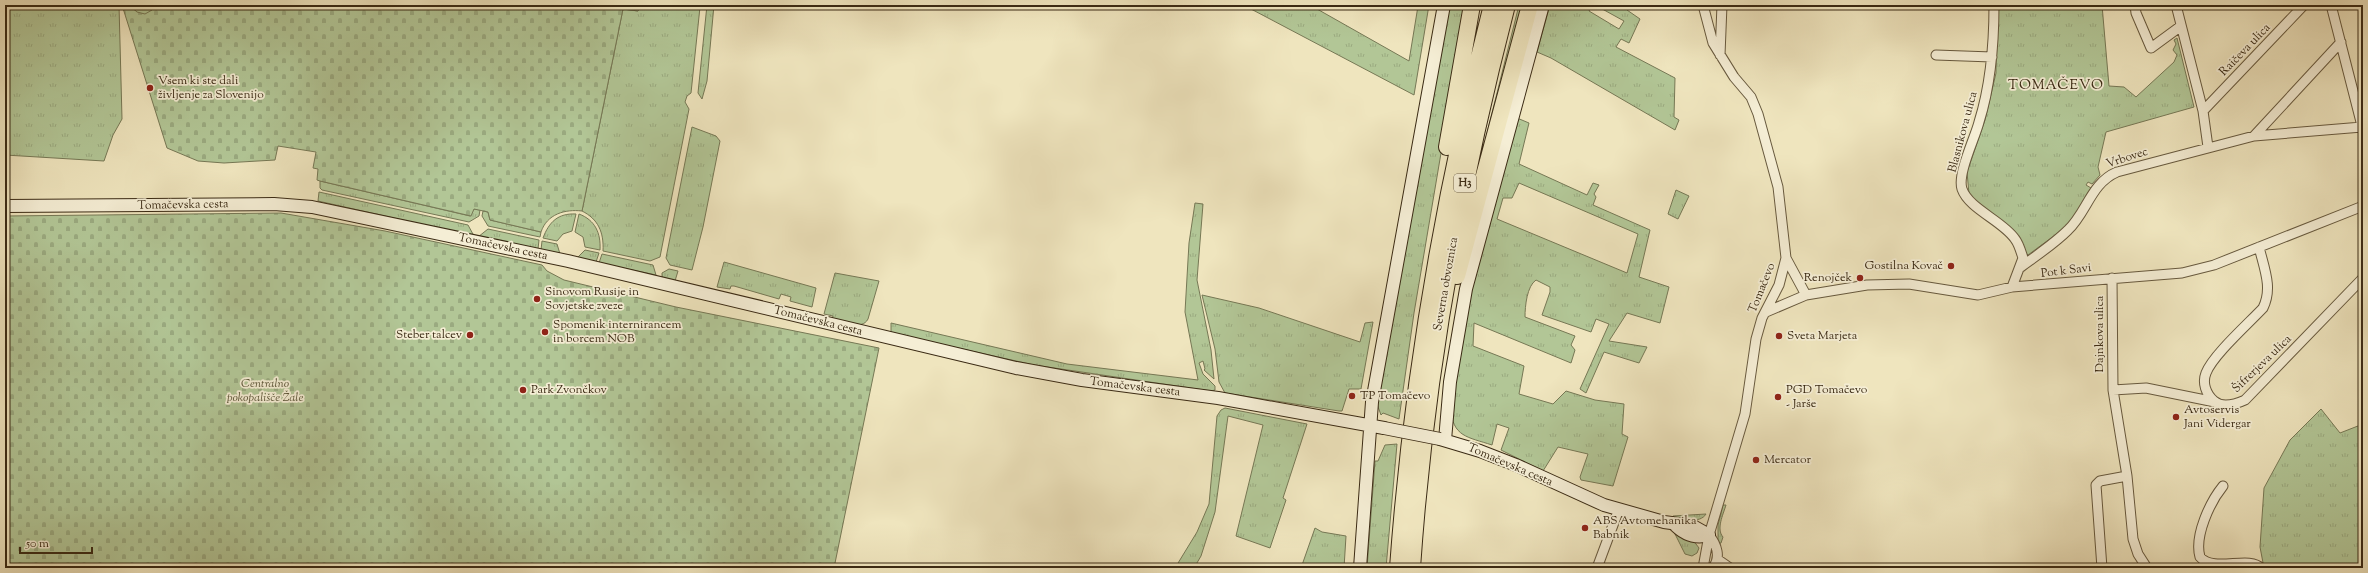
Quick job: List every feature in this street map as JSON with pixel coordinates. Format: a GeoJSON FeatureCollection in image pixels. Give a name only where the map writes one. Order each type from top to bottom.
{"type":"FeatureCollection","features":[{"type":"Feature","properties":{"kind":"highway"},"geometry":{"type":"LineString","coordinates":[[1444,214],[1440,187],[1472,5]]}},
{"type":"Feature","properties":{"kind":"highway","name":"Severna obvoznica"},"geometry":{"type":"LineString","coordinates":[[1398,568],[1405,472],[1418,365],[1444,214],[1492,5]]}},
{"type":"Feature","properties":{"kind":"highway","name":"Severna obvoznica"},"geometry":{"type":"LineString","coordinates":[[1412,568],[1432,364],[1451,249],[1467,172],[1507,5]]}},
{"type":"Feature","properties":{"kind":"highway"},"geometry":{"type":"LineString","coordinates":[[1432,364],[1446,334],[1461,259],[1530,5]]}},
{"type":"Feature","properties":{"kind":"street"},"geometry":{"type":"LineString","coordinates":[[1360,568],[1370,425],[1406,208],[1444,5]]}},
{"type":"Feature","properties":{"kind":"street"},"geometry":{"type":"LineString","coordinates":[[1442,439],[1451,375],[1466,289],[1543,5]]}},
{"type":"Feature","properties":{"kind":"street","name":"Tomačevo"},"geometry":{"type":"LineString","coordinates":[[1703,5],[1708,31],[1720,55],[1750,97],[1758,114],[1778,187],[1786,258],[1778,285],[1756,339],[1745,414],[1709,535],[1703,568]]}},
{"type":"Feature","properties":{"kind":"street"},"geometry":{"type":"LineString","coordinates":[[1720,55],[1722,5]]}},
{"type":"Feature","properties":{"kind":"street","name":"Blasnikova ulica"},"geometry":{"type":"LineString","coordinates":[[1994,5],[1992,57],[1985,99],[1968,156],[1961,188],[1964,194],[1980,210],[2014,238],[2023,258],[2021,267]]}},
{"type":"Feature","properties":{"kind":"street"},"geometry":{"type":"LineString","coordinates":[[2135,5],[2136,13],[2151,48],[2181,26]]}},
{"type":"Feature","properties":{"kind":"street"},"geometry":{"type":"LineString","coordinates":[[2176,5],[2203,111],[2208,147]]}},
{"type":"Feature","properties":{"kind":"street","name":"Raičeva ulica"},"geometry":{"type":"LineString","coordinates":[[2203,111],[2304,5]]}},
{"type":"Feature","properties":{"kind":"street"},"geometry":{"type":"LineString","coordinates":[[2331,5],[2363,128]]}},
{"type":"Feature","properties":{"kind":"street"},"geometry":{"type":"LineString","coordinates":[[2254,136],[2341,42]]}},
{"type":"Feature","properties":{"kind":"street"},"geometry":{"type":"LineString","coordinates":[[1936,55],[1992,57]]}},
{"type":"Feature","properties":{"kind":"street","name":"Vrbovec"},"geometry":{"type":"LineString","coordinates":[[2021,267],[2068,230],[2080,216],[2094,189],[2109,175],[2208,147],[2254,136],[2363,128]]}},
{"type":"Feature","properties":{"kind":"street","name":"Tomačevska cesta"},"geometry":{"type":"LineString","coordinates":[[5,206],[274,204],[312,207],[575,262],[1016,368],[1082,380],[1218,398],[1442,439],[1516,465],[1580,495],[1620,509],[1673,523],[1681,531],[1699,538],[1709,535]]}},
{"type":"Feature","properties":{"kind":"street","name":"Pot k Savi"},"geometry":{"type":"LineString","coordinates":[[1766,312],[1806,295],[1838,289],[1888,284],[1909,284],[1978,295],[2012,287],[2026,288],[2112,278],[2182,273],[2214,265],[2363,206]]}},
{"type":"Feature","properties":{"kind":"street"},"geometry":{"type":"LineString","coordinates":[[2215,402],[2208,394],[2204,384],[2206,373],[2218,356],[2263,308],[2268,296],[2267,280],[2259,247]]}},
{"type":"Feature","properties":{"kind":"street"},"geometry":{"type":"LineString","coordinates":[[1786,258],[1806,295]]}},
{"type":"Feature","properties":{"kind":"street"},"geometry":{"type":"LineString","coordinates":[[2012,287],[2021,267]]}},
{"type":"Feature","properties":{"kind":"street","name":"Dajnkova ulica"},"geometry":{"type":"LineString","coordinates":[[2112,278],[2113,390],[2127,476],[2133,538],[2138,554],[2147,568]]}},
{"type":"Feature","properties":{"kind":"street","name":"Šifrerjeva ulica"},"geometry":{"type":"LineString","coordinates":[[2215,402],[2231,405],[2245,400],[2363,278]]}},
{"type":"Feature","properties":{"kind":"street"},"geometry":{"type":"LineString","coordinates":[[2113,390],[2146,388],[2215,402]]}},
{"type":"Feature","properties":{"kind":"street"},"geometry":{"type":"LineString","coordinates":[[2102,568],[2096,485],[2100,481],[2127,476]]}},
{"type":"Feature","properties":{"kind":"street"},"geometry":{"type":"LineString","coordinates":[[2223,486],[2211,501],[2206,516],[2200,542],[2200,557],[2213,563],[2251,564],[2260,568]]}},
{"type":"Feature","properties":{"kind":"street"},"geometry":{"type":"LineString","coordinates":[[1597,568],[1620,509]]}},
{"type":"Feature","properties":{"kind":"street"},"geometry":{"type":"LineString","coordinates":[[1709,535],[1716,545],[1717,559],[1713,568]]}},
{"type":"Feature","properties":{"kind":"street"},"geometry":{"type":"LineString","coordinates":[[1717,559],[1730,568]]}},
{"type":"Feature","properties":{"kind":"green space"},"geometry":{"type":"Polygon","coordinates":[[[5,5],[119,5],[122,119],[113,135],[104,161],[5,155],[5,5]]]}},
{"type":"Feature","properties":{"kind":"green space"},"geometry":{"type":"Polygon","coordinates":[[[122,5],[640,5],[638,11],[623,9],[582,211],[569,211],[557,214],[548,221],[541,232],[490,220],[488,212],[474,209],[471,216],[317,180],[318,169],[313,168],[316,152],[278,146],[275,160],[224,163],[198,161],[167,148],[122,5]]]}},
{"type":"Feature","properties":{"kind":"green space"},"geometry":{"type":"Polygon","coordinates":[[[129,5],[153,5],[152,10],[145,14],[137,12],[129,5]]]}},
{"type":"Feature","properties":{"kind":"green space"},"geometry":{"type":"Polygon","coordinates":[[[640,5],[699,5],[700,7],[691,93],[687,96],[685,102],[689,109],[660,257],[650,261],[603,251],[599,227],[588,214],[582,211],[623,9],[638,11],[640,5]]]}},
{"type":"Feature","properties":{"kind":"green space"},"geometry":{"type":"Polygon","coordinates":[[[707,5],[714,5],[707,81],[702,99],[698,93],[707,5]]]}},
{"type":"Feature","properties":{"kind":"green space"},"geometry":{"type":"Polygon","coordinates":[[[1254,5],[1310,5],[1409,61],[1418,6],[1416,5],[1429,5],[1414,95],[1251,9],[1254,5]]]}},
{"type":"Feature","properties":{"kind":"green space"},"geometry":{"type":"Polygon","coordinates":[[[1449,5],[1466,5],[1414,313],[1399,419],[1383,413],[1381,415],[1377,404],[1449,5]]]}},
{"type":"Feature","properties":{"kind":"green space"},"geometry":{"type":"Polygon","coordinates":[[[1519,5],[1523,5],[1488,138],[1486,137],[1519,5]]]}},
{"type":"Feature","properties":{"kind":"green space"},"geometry":{"type":"Polygon","coordinates":[[[1550,5],[1592,5],[1589,11],[1619,29],[1624,21],[1595,5],[1630,5],[1627,10],[1640,19],[1629,43],[1621,39],[1616,47],[1675,78],[1674,117],[1679,120],[1675,130],[1551,58],[1537,52],[1550,5]]]}},
{"type":"Feature","properties":{"kind":"green space"},"geometry":{"type":"Polygon","coordinates":[[[1996,5],[2102,5],[2109,86],[2124,87],[2136,97],[2174,62],[2177,55],[2173,50],[2176,44],[2174,40],[2177,38],[2194,107],[2106,132],[2098,167],[2100,175],[2092,184],[2088,182],[2086,185],[2091,188],[2070,224],[2028,255],[1969,194],[1967,172],[1985,120],[1996,73],[1996,5]]]}},
{"type":"Feature","properties":{"kind":"green space"},"geometry":{"type":"Polygon","coordinates":[[[1517,118],[1529,123],[1519,164],[1587,195],[1593,183],[1599,185],[1594,194],[1596,197],[1593,205],[1650,230],[1639,277],[1669,287],[1660,323],[1627,313],[1609,341],[1647,347],[1639,363],[1604,352],[1586,393],[1580,389],[1609,324],[1596,319],[1591,332],[1542,315],[1550,292],[1550,287],[1536,280],[1533,283],[1527,297],[1525,317],[1575,336],[1571,345],[1575,350],[1571,363],[1474,323],[1473,346],[1524,366],[1519,394],[1553,404],[1566,391],[1595,400],[1624,404],[1622,434],[1628,437],[1613,486],[1581,480],[1580,477],[1588,454],[1558,447],[1543,471],[1501,450],[1509,428],[1497,424],[1492,445],[1463,434],[1454,425],[1451,408],[1470,293],[1517,118]],[[1519,183],[1512,198],[1503,198],[1497,219],[1627,273],[1638,234],[1519,183]]]}},
{"type":"Feature","properties":{"kind":"green space"},"geometry":{"type":"Polygon","coordinates":[[[692,127],[716,136],[720,141],[703,227],[692,270],[670,265],[666,258],[692,127]]]}},
{"type":"Feature","properties":{"kind":"green space"},"geometry":{"type":"Polygon","coordinates":[[[320,181],[470,216],[474,209],[480,210],[479,216],[469,222],[322,190],[320,188],[320,181]]]}},
{"type":"Feature","properties":{"kind":"green space"},"geometry":{"type":"Polygon","coordinates":[[[1676,190],[1689,196],[1678,219],[1668,214],[1676,190]]]}},
{"type":"Feature","properties":{"kind":"green space"},"geometry":{"type":"Polygon","coordinates":[[[319,192],[468,225],[474,236],[318,201],[319,192]]]}},
{"type":"Feature","properties":{"kind":"green space"},"geometry":{"type":"Polygon","coordinates":[[[1195,203],[1203,204],[1197,280],[1211,350],[1214,379],[1204,370],[1203,361],[1199,363],[1203,374],[1215,386],[1215,390],[1211,391],[1034,365],[891,333],[891,323],[1067,364],[1198,380],[1185,312],[1189,243],[1195,203]]]}},
{"type":"Feature","properties":{"kind":"green space"},"geometry":{"type":"Polygon","coordinates":[[[483,211],[488,212],[490,220],[541,232],[540,237],[488,226],[482,216],[483,211]]]}},
{"type":"Feature","properties":{"kind":"green space","name":"Centralno pokopališče Žale"},"geometry":{"type":"Polygon","coordinates":[[[281,213],[385,231],[542,265],[547,271],[564,280],[676,307],[879,348],[834,568],[5,568],[5,216],[281,213]]]}},
{"type":"Feature","properties":{"kind":"green space"},"geometry":{"type":"Polygon","coordinates":[[[576,214],[572,231],[563,234],[557,241],[543,238],[551,223],[559,217],[576,214]]]}},
{"type":"Feature","properties":{"kind":"green space"},"geometry":{"type":"Polygon","coordinates":[[[579,214],[589,220],[596,228],[600,250],[585,247],[583,237],[575,232],[579,214]]]}},
{"type":"Feature","properties":{"kind":"green space"},"geometry":{"type":"Polygon","coordinates":[[[488,229],[539,240],[538,249],[478,237],[488,229]]]}},
{"type":"Feature","properties":{"kind":"green space"},"geometry":{"type":"Polygon","coordinates":[[[542,241],[557,244],[560,254],[541,250],[542,241]]]}},
{"type":"Feature","properties":{"kind":"green space"},"geometry":{"type":"Polygon","coordinates":[[[585,250],[599,253],[596,262],[577,258],[585,250]]]}},
{"type":"Feature","properties":{"kind":"green space"},"geometry":{"type":"Polygon","coordinates":[[[602,254],[653,265],[656,275],[599,263],[602,254]]]}},
{"type":"Feature","properties":{"kind":"green space"},"geometry":{"type":"Polygon","coordinates":[[[724,262],[816,288],[812,307],[790,301],[791,297],[781,294],[779,299],[734,286],[731,286],[730,289],[717,287],[724,262]]]}},
{"type":"Feature","properties":{"kind":"green space"},"geometry":{"type":"Polygon","coordinates":[[[669,269],[678,271],[675,281],[662,277],[662,273],[669,269]]]}},
{"type":"Feature","properties":{"kind":"green space"},"geometry":{"type":"Polygon","coordinates":[[[835,273],[879,281],[868,319],[865,323],[857,325],[852,324],[832,319],[833,316],[824,314],[835,273]]]}},
{"type":"Feature","properties":{"kind":"green space"},"geometry":{"type":"Polygon","coordinates":[[[1202,295],[1259,308],[1360,342],[1365,323],[1373,322],[1361,389],[1349,389],[1342,411],[1225,393],[1219,382],[1215,349],[1202,295]]]}},
{"type":"Feature","properties":{"kind":"green space"},"geometry":{"type":"Polygon","coordinates":[[[1225,408],[1307,424],[1283,498],[1286,500],[1270,548],[1236,536],[1263,425],[1228,416],[1215,512],[1201,556],[1194,568],[1175,568],[1197,532],[1209,504],[1217,416],[1221,410],[1225,408]]]}},
{"type":"Feature","properties":{"kind":"green space"},"geometry":{"type":"Polygon","coordinates":[[[2321,409],[2340,433],[2363,424],[2363,568],[2264,568],[2260,547],[2264,488],[2290,440],[2321,409]]]}},
{"type":"Feature","properties":{"kind":"green space"},"geometry":{"type":"Polygon","coordinates":[[[1397,444],[1386,568],[1367,568],[1375,461],[1378,461],[1385,445],[1397,444]]]}},
{"type":"Feature","properties":{"kind":"green space"},"geometry":{"type":"Polygon","coordinates":[[[1723,505],[1726,505],[1720,530],[1723,537],[1721,543],[1718,544],[1718,525],[1723,505]]]}},
{"type":"Feature","properties":{"kind":"green space"},"geometry":{"type":"Polygon","coordinates":[[[1706,514],[1700,519],[1696,520],[1672,518],[1673,516],[1706,514]]]}},
{"type":"Feature","properties":{"kind":"green space"},"geometry":{"type":"Polygon","coordinates":[[[1315,528],[1322,532],[1346,536],[1344,568],[1301,568],[1315,528]]]}},
{"type":"Feature","properties":{"kind":"green space"},"geometry":{"type":"Polygon","coordinates":[[[1674,532],[1693,540],[1699,548],[1697,553],[1692,556],[1685,554],[1674,532]]]}},
{"type":"Feature","properties":{"kind":"place","name":"Vsem ki ste dali življenje za Slovenijo"},"geometry":{"type":"Point","coordinates":[150,88]}},
{"type":"Feature","properties":{"kind":"place","name":"Gostilna Kovač"},"geometry":{"type":"Point","coordinates":[1951,266]}},
{"type":"Feature","properties":{"kind":"place","name":"Renojček"},"geometry":{"type":"Point","coordinates":[1860,278]}},
{"type":"Feature","properties":{"kind":"place","name":"Sinovom Rusije in Sovjetske zveze"},"geometry":{"type":"Point","coordinates":[537,299]}},
{"type":"Feature","properties":{"kind":"place","name":"Spomenik internirancem in borcem NOB"},"geometry":{"type":"Point","coordinates":[545,332]}},
{"type":"Feature","properties":{"kind":"place","name":"Steber talcev"},"geometry":{"type":"Point","coordinates":[470,335]}},
{"type":"Feature","properties":{"kind":"place","name":"Sveta Marjeta"},"geometry":{"type":"Point","coordinates":[1779,336]}},
{"type":"Feature","properties":{"kind":"place","name":"Park Zvončkov"},"geometry":{"type":"Point","coordinates":[523,390]}},
{"type":"Feature","properties":{"kind":"place","name":"TP Tomačevo"},"geometry":{"type":"Point","coordinates":[1352,396]}},
{"type":"Feature","properties":{"kind":"place","name":"PGD Tomačevo - Jarše"},"geometry":{"type":"Point","coordinates":[1778,397]}},
{"type":"Feature","properties":{"kind":"place","name":"Avtoservis Jani Vidergar"},"geometry":{"type":"Point","coordinates":[2176,417]}},
{"type":"Feature","properties":{"kind":"place","name":"Mercator"},"geometry":{"type":"Point","coordinates":[1756,460]}},
{"type":"Feature","properties":{"kind":"place","name":"ABS Avtomehanika Babnik"},"geometry":{"type":"Point","coordinates":[1585,528]}},
{"type":"Feature","properties":{"kind":"district","name":"TOMAČEVO"},"geometry":{"type":"Point","coordinates":[2056,86]}}]}
